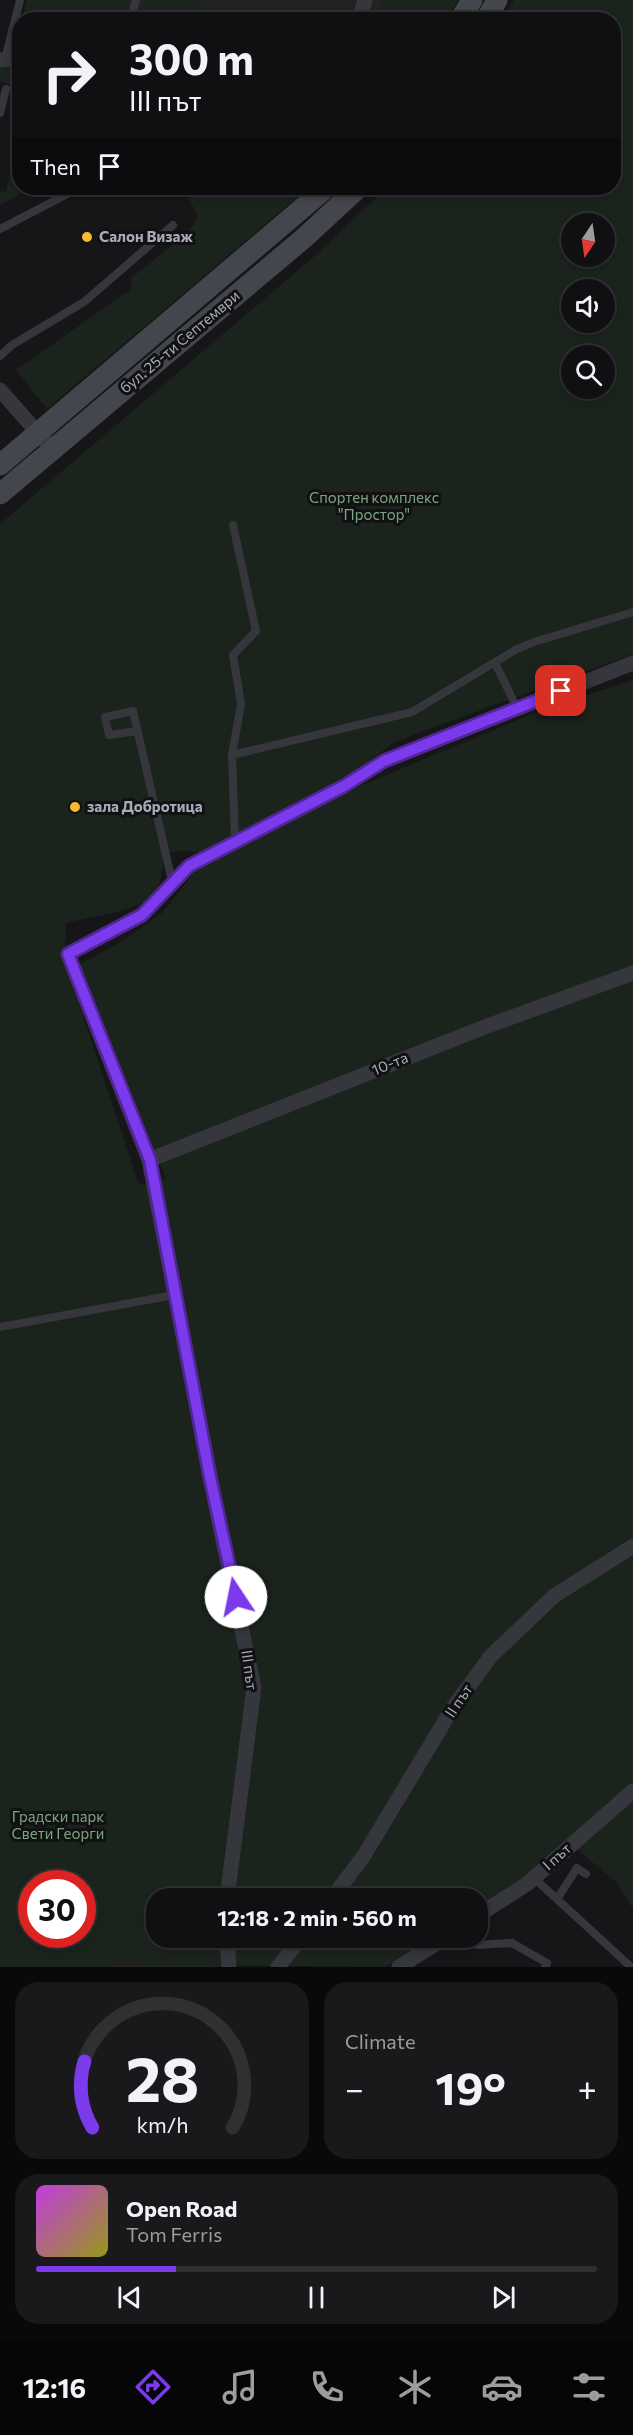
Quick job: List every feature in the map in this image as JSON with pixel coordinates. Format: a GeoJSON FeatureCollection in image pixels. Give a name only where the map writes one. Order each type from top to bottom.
{"type":"FeatureCollection","features":[{"type":"Feature","properties":{"kind":"main road","name":"бул. 25-ти Септември"},"geometry":{"type":"LineString","coordinates":[[0,465],[318,195]]}},
{"type":"Feature","properties":{"kind":"main road","name":"бул. 25-ти Септември"},"geometry":{"type":"LineString","coordinates":[[0,494],[304,237],[350,195]]}},
{"type":"Feature","properties":{"kind":"street"},"geometry":{"type":"LineString","coordinates":[[0,390],[52,450]]}},
{"type":"Feature","properties":{"kind":"street","name":"ІІІ път"},"geometry":{"type":"LineString","coordinates":[[228,1888],[254,1687],[174,1295],[150,1160],[68,954],[142,915],[172,881],[189,866],[344,786],[384,761],[633,663]]}},
{"type":"Feature","properties":{"kind":"street","name":"10-та"},"geometry":{"type":"LineString","coordinates":[[150,1160],[482,1028],[633,973]]}},
{"type":"Feature","properties":{"kind":"street","name":"ІІ път"},"geometry":{"type":"LineString","coordinates":[[339,1888],[363,1857],[452,1709],[491,1656],[554,1596],[633,1546]]}},
{"type":"Feature","properties":{"kind":"street","name":"І път"},"geometry":{"type":"LineString","coordinates":[[488,1909],[534,1878],[633,1791]]}},
{"type":"Feature","properties":{"kind":"street"},"geometry":{"type":"LineString","coordinates":[[228,1948],[230,1967]]}},
{"type":"Feature","properties":{"kind":"street"},"geometry":{"type":"LineString","coordinates":[[279,1967],[293,1948]]}},
{"type":"Feature","properties":{"kind":"street"},"geometry":{"type":"LineString","coordinates":[[399,1967],[430,1948]]}},
{"type":"Feature","properties":{"kind":"lane"},"geometry":{"type":"LineString","coordinates":[[8,59],[12,39]]}},
{"type":"Feature","properties":{"kind":"lane"},"geometry":{"type":"LineString","coordinates":[[0,113],[6,89]]}},
{"type":"Feature","properties":{"kind":"lane"},"geometry":{"type":"LineString","coordinates":[[0,229],[66,195]]}},
{"type":"Feature","properties":{"kind":"lane"},"geometry":{"type":"LineString","coordinates":[[0,356],[12,345],[84,303],[173,225]]}},
{"type":"Feature","properties":{"kind":"lane"},"geometry":{"type":"LineString","coordinates":[[233,525],[256,631],[233,655],[241,704],[232,756],[235,841]]}},
{"type":"Feature","properties":{"kind":"lane"},"geometry":{"type":"LineString","coordinates":[[232,756],[412,712],[534,642],[633,612]]}},
{"type":"Feature","properties":{"kind":"lane"},"geometry":{"type":"LineString","coordinates":[[495,663],[517,708]]}},
{"type":"Feature","properties":{"kind":"lane"},"geometry":{"type":"LineString","coordinates":[[137,731],[109,735],[105,717],[133,711],[172,881]]}},
{"type":"Feature","properties":{"kind":"lane"},"geometry":{"type":"LineString","coordinates":[[0,1327],[174,1295]]}},
{"type":"Feature","properties":{"kind":"lane"},"geometry":{"type":"LineString","coordinates":[[557,1899],[577,1868],[586,1874]]}},
{"type":"Feature","properties":{"kind":"lane"},"geometry":{"type":"LineString","coordinates":[[534,1878],[631,1967]]}},
{"type":"Feature","properties":{"kind":"lane"},"geometry":{"type":"LineString","coordinates":[[488,1944],[512,1943],[547,1963],[545,1967]]}},
{"type":"Feature","properties":{"kind":"shaded area"},"geometry":{"type":"Polygon","coordinates":[[[128,0],[393,0],[387,12],[125,12],[128,0]]]}},
{"type":"Feature","properties":{"kind":"shaded area"},"geometry":{"type":"Polygon","coordinates":[[[111,1964],[221,1965],[221,1967],[112,1967],[111,1964]]]}},
{"type":"Feature","properties":{"kind":"green space"},"geometry":{"type":"Polygon","coordinates":[[[27,0],[128,0],[125,12],[24,12],[27,0]]]}},
{"type":"Feature","properties":{"kind":"green space"},"geometry":{"type":"Polygon","coordinates":[[[144,0],[201,0],[199,12],[143,12],[144,0]]]}},
{"type":"Feature","properties":{"kind":"green space"},"geometry":{"type":"Polygon","coordinates":[[[382,0],[458,0],[450,12],[379,12],[382,0]]]}},
{"type":"Feature","properties":{"kind":"green space"},"geometry":{"type":"Polygon","coordinates":[[[514,0],[633,0],[633,654],[394,742],[361,768],[200,853],[183,850],[168,854],[158,889],[148,899],[127,909],[66,923],[64,958],[139,1185],[166,1179],[80,964],[121,942],[163,912],[196,870],[317,804],[544,709],[633,680],[633,1909],[616,1882],[579,1851],[569,1838],[535,1870],[488,1902],[488,1888],[146,1888],[146,1948],[417,1948],[385,1967],[112,1964],[112,1967],[0,1967],[0,524],[317,254],[379,195],[621,195],[621,12],[507,12],[514,0]]]}},
{"type":"Feature","properties":{"kind":"green space"},"geometry":{"type":"Polygon","coordinates":[[[292,7],[314,12],[290,12],[292,7]]]}},
{"type":"Feature","properties":{"kind":"green space"},"geometry":{"type":"Polygon","coordinates":[[[12,64],[12,85],[0,82],[0,65],[12,64]]]}},
{"type":"Feature","properties":{"kind":"green space"},"geometry":{"type":"Polygon","coordinates":[[[12,166],[12,195],[18,195],[0,205],[0,191],[6,192],[12,166]]]}},
{"type":"Feature","properties":{"kind":"green space"},"geometry":{"type":"Polygon","coordinates":[[[187,195],[300,195],[47,409],[16,370],[131,289],[131,278],[189,232],[198,216],[187,195]]]}},
{"type":"Feature","properties":{"kind":"place","name":"Салон Визаж"},"geometry":{"type":"Point","coordinates":[87,237]}},
{"type":"Feature","properties":{"kind":"place","name":"зала Добротица"},"geometry":{"type":"Point","coordinates":[75,807]}},
{"type":"Feature","properties":{"kind":"route"},"geometry":{"type":"LineString","coordinates":[[236,1597],[174,1295],[150,1160],[127,1109],[68,954],[142,915],[172,881],[189,866],[344,786],[384,761],[561,691]]}},
{"type":"Feature","properties":{"kind":"park label","name":"Спортен комплекс \"Простор\""},"geometry":{"type":"Point","coordinates":[374,506]}},
{"type":"Feature","properties":{"kind":"park label","name":"Градски парк Свети Георги"},"geometry":{"type":"Point","coordinates":[58,1826]}}]}
